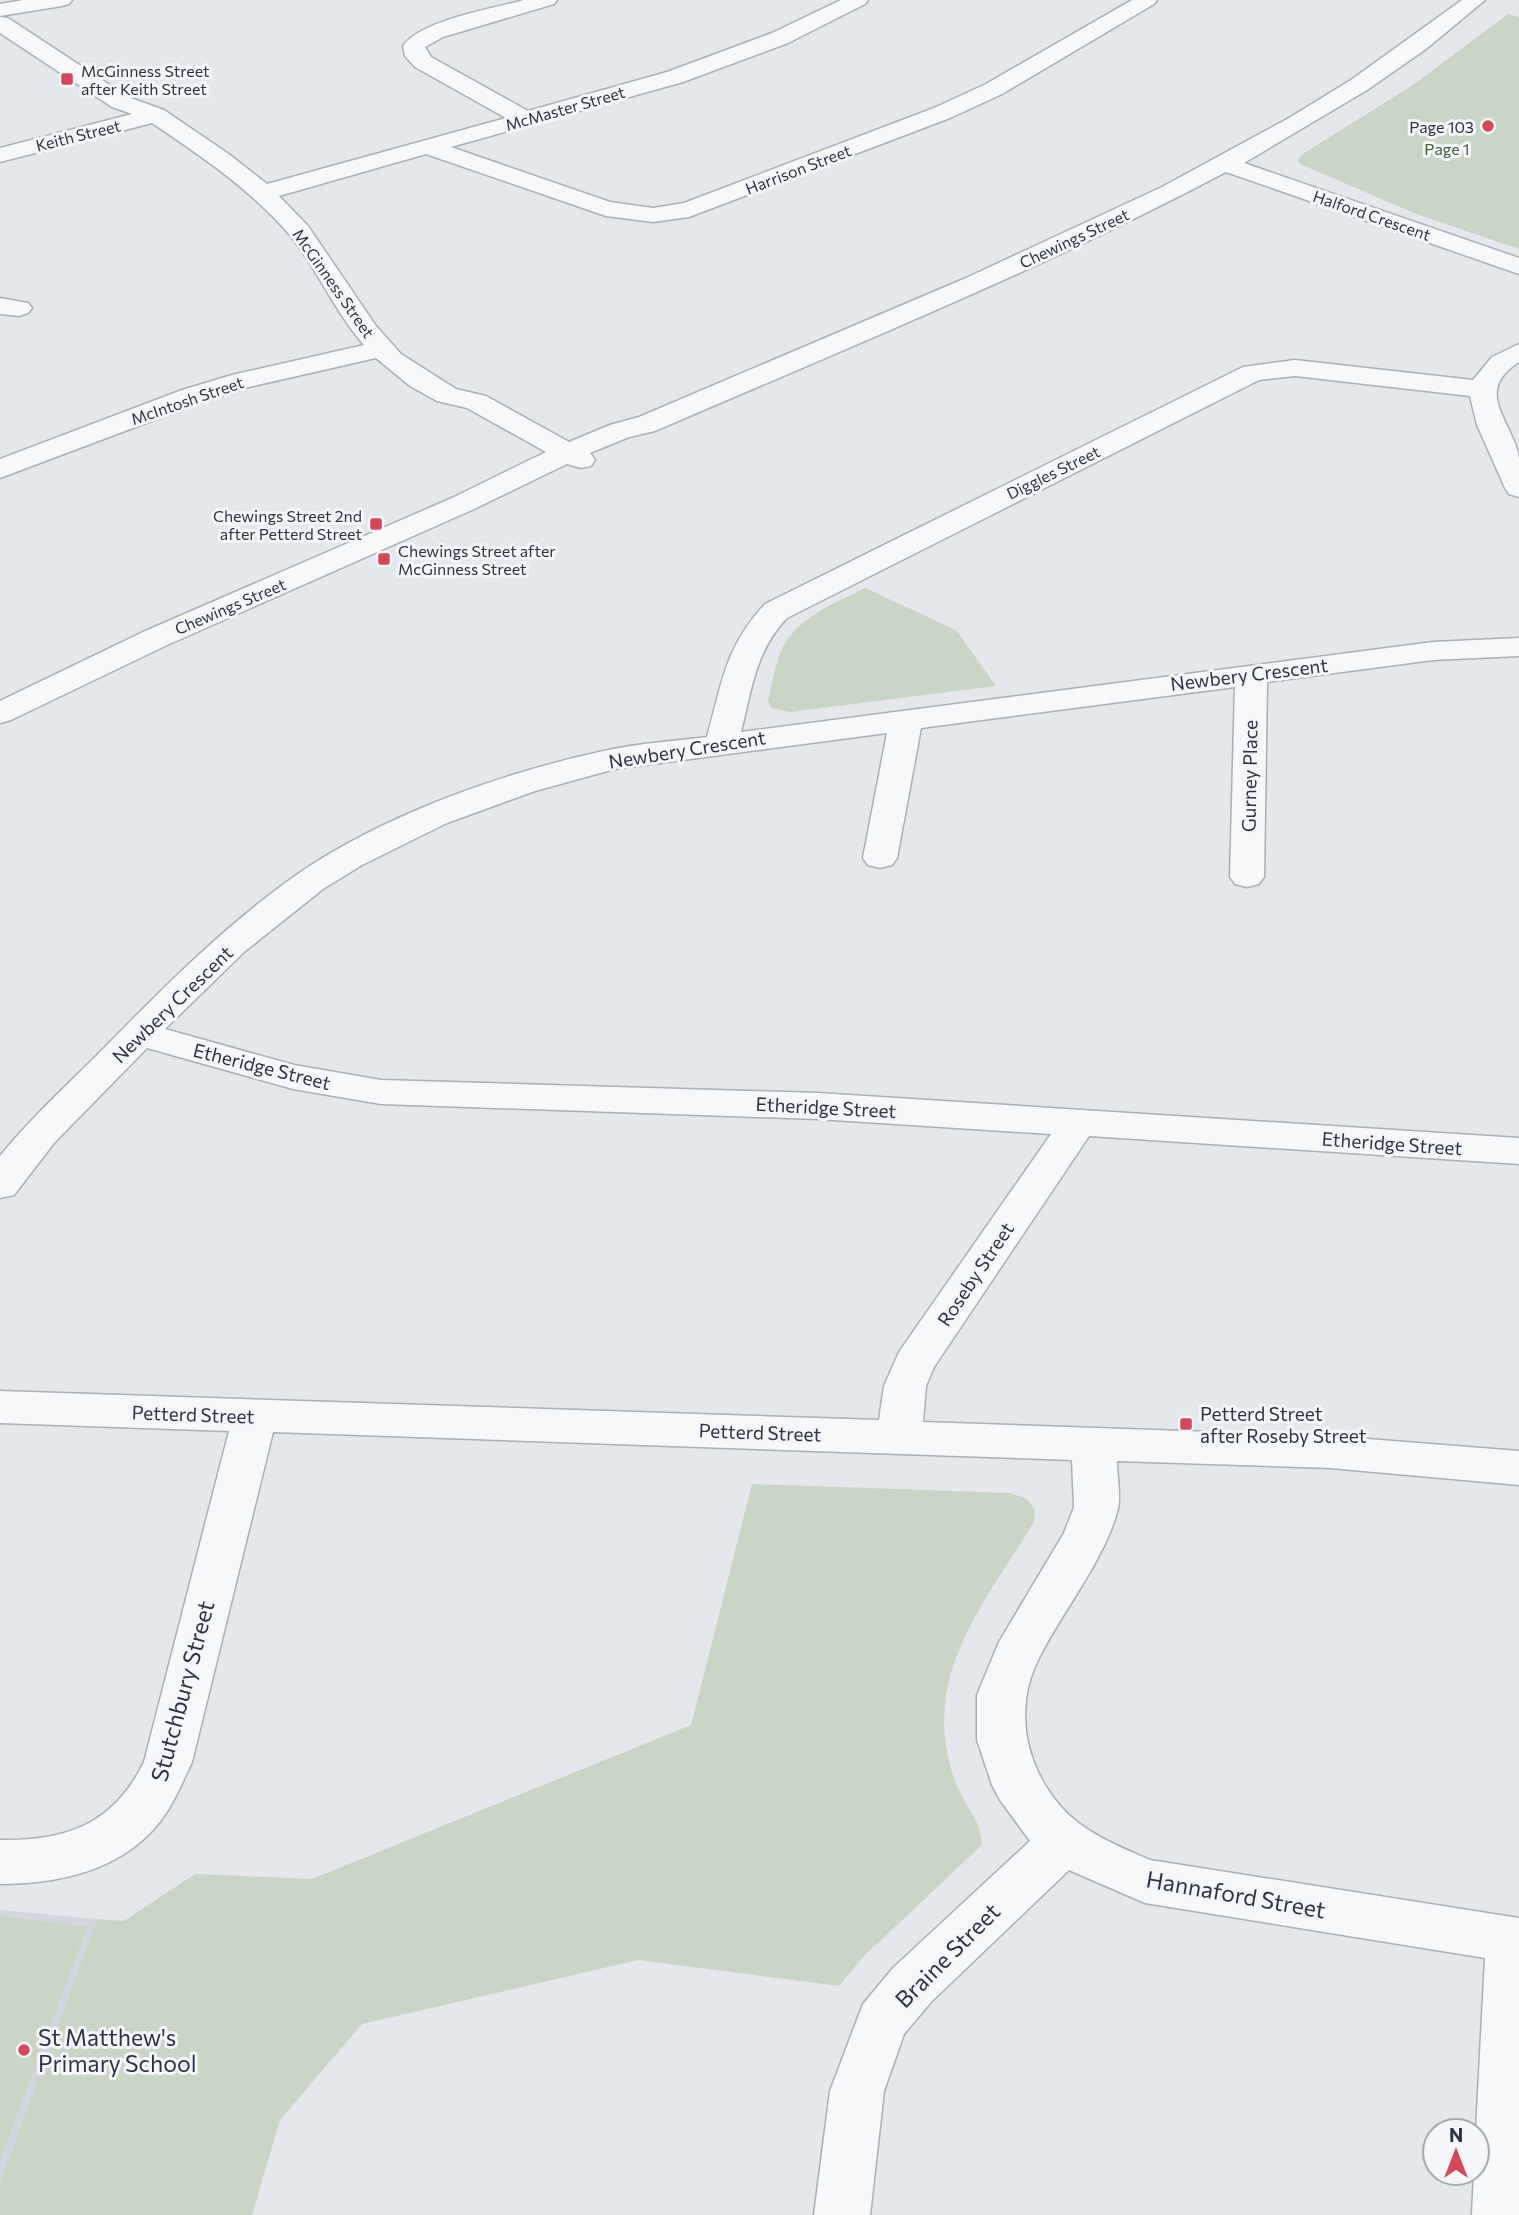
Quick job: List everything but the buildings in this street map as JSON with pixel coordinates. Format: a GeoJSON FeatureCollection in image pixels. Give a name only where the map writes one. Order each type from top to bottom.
{"type":"FeatureCollection","features":[{"type":"Feature","properties":{"kind":"street"},"geometry":{"type":"LineString","coordinates":[[4,7],[62,0]]}},
{"type":"Feature","properties":{"kind":"street"},"geometry":{"type":"LineString","coordinates":[[525,119],[423,62],[416,56],[414,46],[419,40],[435,32],[547,0]]}},
{"type":"Feature","properties":{"kind":"street","name":"McMaster Street"},"geometry":{"type":"LineString","coordinates":[[263,193],[730,58],[780,38],[858,0]]}},
{"type":"Feature","properties":{"kind":"street","name":"Harrison Street"},"geometry":{"type":"LineString","coordinates":[[427,147],[606,209],[653,215],[689,211],[942,113],[994,89],[1147,0]]}},
{"type":"Feature","properties":{"kind":"street","name":"Chewings Street"},"geometry":{"type":"LineString","coordinates":[[0,713],[154,639],[462,504],[511,491],[566,460],[641,433],[645,425],[1070,241],[1225,164],[1291,127],[1367,80],[1475,0]]}},
{"type":"Feature","properties":{"kind":"street","name":"McGinness Street"},"geometry":{"type":"LineString","coordinates":[[4,7],[120,102],[156,116],[263,193],[299,231],[380,349],[420,380],[447,395],[458,409],[566,460]]}},
{"type":"Feature","properties":{"kind":"street","name":"Keith Street"},"geometry":{"type":"LineString","coordinates":[[0,155],[156,116]]}},
{"type":"Feature","properties":{"kind":"street","name":"Halford Crescent"},"geometry":{"type":"LineString","coordinates":[[1225,164],[1519,266]]}},
{"type":"Feature","properties":{"kind":"street","name":"McIntosh Street"},"geometry":{"type":"LineString","coordinates":[[0,469],[192,396],[243,381],[380,349]]}},
{"type":"Feature","properties":{"kind":"street"},"geometry":{"type":"LineString","coordinates":[[1519,352],[1496,366],[1483,389],[1486,407],[1519,488]]}},
{"type":"Feature","properties":{"kind":"street","name":"Diggles Street"},"geometry":{"type":"LineString","coordinates":[[722,743],[747,649],[758,630],[776,611],[1253,373],[1295,368],[1483,389]]}},
{"type":"Feature","properties":{"kind":"street","name":"Newbery Crescent"},"geometry":{"type":"LineString","coordinates":[[0,1185],[19,1156],[139,1034],[209,964],[274,909],[308,885],[380,842],[455,807],[534,779],[614,759],[722,743],[1433,651],[1519,647]]}},
{"type":"Feature","properties":{"kind":"street","name":"Gurney Place"},"geometry":{"type":"LineString","coordinates":[[1247,877],[1251,674]]}},
{"type":"Feature","properties":{"kind":"street"},"geometry":{"type":"LineString","coordinates":[[880,858],[906,719]]}},
{"type":"Feature","properties":{"kind":"street","name":"Etheridge Street"},"geometry":{"type":"LineString","coordinates":[[139,1034],[293,1077],[381,1092],[818,1106],[1519,1151]]}},
{"type":"Feature","properties":{"kind":"street","name":"Roseby Street"},"geometry":{"type":"LineString","coordinates":[[899,1437],[905,1385],[914,1363],[1079,1122]]}},
{"type":"Feature","properties":{"kind":"street","name":"Petterd Street"},"geometry":{"type":"LineString","coordinates":[[0,1407],[1375,1454],[1519,1468]]}},
{"type":"Feature","properties":{"kind":"street","name":"Stutchbury Street"},"geometry":{"type":"LineString","coordinates":[[0,1862],[29,1864],[72,1856],[93,1847],[123,1830],[147,1804],[159,1785],[168,1762],[255,1416]]}},
{"type":"Feature","properties":{"kind":"street","name":"Hannaford Street"},"geometry":{"type":"LineString","coordinates":[[1094,1444],[1096,1507],[1085,1536],[1016,1655],[1001,1695],[1001,1740],[1017,1785],[1046,1825],[1090,1857],[1145,1881],[1515,1941]]}},
{"type":"Feature","properties":{"kind":"street","name":"Braine Street"},"geometry":{"type":"LineString","coordinates":[[842,2215],[858,2091],[882,2021],[912,1985],[1066,1840]]}},
{"type":"Feature","properties":{"kind":"street"},"geometry":{"type":"LineString","coordinates":[[1500,2215],[1515,1941]]}},
{"type":"Feature","properties":{"kind":"shaded area","name":"St Matthew's Primary School"},"geometry":{"type":"Polygon","coordinates":[[[0,1910],[97,1919],[0,2182],[0,1910]]]}},
{"type":"Feature","properties":{"kind":"green space","name":"Page 1"},"geometry":{"type":"Polygon","coordinates":[[[1508,14],[1519,17],[1519,249],[1414,213],[1300,164],[1298,160],[1301,155],[1413,85],[1508,14]]]}},
{"type":"Feature","properties":{"kind":"green space"},"geometry":{"type":"Polygon","coordinates":[[[865,588],[956,630],[996,686],[790,712],[771,708],[768,701],[780,653],[795,630],[816,613],[865,588]]]}},
{"type":"Feature","properties":{"kind":"green space"},"geometry":{"type":"Polygon","coordinates":[[[752,1484],[1010,1493],[1027,1499],[1035,1510],[1034,1522],[968,1630],[947,1688],[944,1719],[949,1761],[963,1799],[977,1823],[982,1845],[863,1957],[839,1986],[638,1960],[362,2024],[280,2120],[252,2215],[0,2215],[0,2182],[97,1919],[124,1921],[195,1874],[312,1879],[691,1725],[752,1484]]]}},
{"type":"Feature","properties":{"kind":"green space","name":"St Matthew's Primary School"},"geometry":{"type":"Polygon","coordinates":[[[0,1916],[87,1927],[0,2161],[0,1916]]]}},
{"type":"Feature","properties":{"kind":"place","name":"McGinness Street after Keith Street"},"geometry":{"type":"Point","coordinates":[67,79]}},
{"type":"Feature","properties":{"kind":"place","name":"Page 103"},"geometry":{"type":"Point","coordinates":[1488,126]}},
{"type":"Feature","properties":{"kind":"place","name":"Chewings Street 2nd after Petterd Street"},"geometry":{"type":"Point","coordinates":[376,524]}},
{"type":"Feature","properties":{"kind":"place","name":"Chewings Street after McGinness Street"},"geometry":{"type":"Point","coordinates":[384,559]}},
{"type":"Feature","properties":{"kind":"place","name":"Petterd Street after Roseby Street"},"geometry":{"type":"Point","coordinates":[1186,1424]}},
{"type":"Feature","properties":{"kind":"place","name":"St Matthew's Primary School"},"geometry":{"type":"Point","coordinates":[24,2050]}}]}
